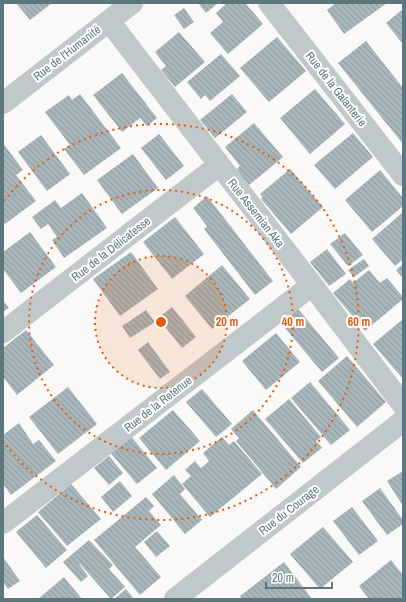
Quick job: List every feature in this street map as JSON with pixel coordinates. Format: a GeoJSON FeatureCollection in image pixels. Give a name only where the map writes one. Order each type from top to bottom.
{"type":"FeatureCollection","features":[{"type":"Feature","properties":{"kind":"street","name":"Rue de l'Humanité"},"geometry":{"type":"LineString","coordinates":[[3,103],[132,3]]}},
{"type":"Feature","properties":{"kind":"street","name":"Rue de la Galanterie"},"geometry":{"type":"LineString","coordinates":[[269,3],[403,175]]}},
{"type":"Feature","properties":{"kind":"street","name":"Rue Assemian Aka"},"geometry":{"type":"LineString","coordinates":[[109,21],[403,405]]}},
{"type":"Feature","properties":{"kind":"street","name":"Rue de la Délicatesse"},"geometry":{"type":"LineString","coordinates":[[3,332],[219,165]]}},
{"type":"Feature","properties":{"kind":"street","name":"Rue de la Retenue"},"geometry":{"type":"LineString","coordinates":[[3,523],[312,285]]}},
{"type":"Feature","properties":{"kind":"street","name":"Rue du Courage"},"geometry":{"type":"LineString","coordinates":[[174,599],[403,421]]}},
{"type":"Feature","properties":{"kind":"building"},"geometry":{"type":"Polygon","coordinates":[[[16,3],[52,3],[30,20],[16,3]]]}},
{"type":"Feature","properties":{"kind":"building"},"geometry":{"type":"Polygon","coordinates":[[[198,3],[218,3],[206,13],[198,3]]]}},
{"type":"Feature","properties":{"kind":"building"},"geometry":{"type":"Polygon","coordinates":[[[227,3],[245,3],[263,24],[228,54],[210,33],[223,22],[216,13],[227,3]]]}},
{"type":"Feature","properties":{"kind":"building"},"geometry":{"type":"Polygon","coordinates":[[[336,3],[387,3],[344,34],[327,10],[336,3]]]}},
{"type":"Feature","properties":{"kind":"building"},"geometry":{"type":"Polygon","coordinates":[[[184,8],[194,22],[184,29],[174,15],[184,8]]]}},
{"type":"Feature","properties":{"kind":"building"},"geometry":{"type":"Polygon","coordinates":[[[403,9],[403,44],[386,23],[403,9]]]}},
{"type":"Feature","properties":{"kind":"building"},"geometry":{"type":"Polygon","coordinates":[[[179,32],[205,62],[175,87],[161,70],[166,66],[155,52],[179,32]]]}},
{"type":"Feature","properties":{"kind":"building"},"geometry":{"type":"Polygon","coordinates":[[[277,37],[306,71],[269,102],[240,68],[277,37]]]}},
{"type":"Feature","properties":{"kind":"building"},"geometry":{"type":"Polygon","coordinates":[[[366,41],[403,88],[403,144],[338,63],[366,41]]]}},
{"type":"Feature","properties":{"kind":"building"},"geometry":{"type":"Polygon","coordinates":[[[221,54],[240,76],[210,101],[205,95],[201,99],[187,82],[221,54]]]}},
{"type":"Feature","properties":{"kind":"building"},"geometry":{"type":"Polygon","coordinates":[[[122,73],[157,118],[147,126],[140,118],[122,132],[93,95],[122,73]]]}},
{"type":"Feature","properties":{"kind":"building"},"geometry":{"type":"Polygon","coordinates":[[[315,89],[345,124],[310,154],[280,118],[315,89]]]}},
{"type":"Feature","properties":{"kind":"building"},"geometry":{"type":"Polygon","coordinates":[[[80,94],[121,148],[84,175],[64,149],[70,145],[45,112],[69,95],[72,100],[80,94]]]}},
{"type":"Feature","properties":{"kind":"building"},"geometry":{"type":"Polygon","coordinates":[[[232,94],[247,112],[215,138],[200,120],[232,94]]]}},
{"type":"Feature","properties":{"kind":"building"},"geometry":{"type":"Polygon","coordinates":[[[254,123],[283,157],[249,185],[236,170],[240,166],[225,147],[254,123]]]}},
{"type":"Feature","properties":{"kind":"building"},"geometry":{"type":"Polygon","coordinates":[[[353,133],[373,157],[335,189],[314,165],[353,133]]]}},
{"type":"Feature","properties":{"kind":"building"},"geometry":{"type":"Polygon","coordinates":[[[159,134],[184,166],[166,180],[141,148],[159,134]]]}},
{"type":"Feature","properties":{"kind":"building"},"geometry":{"type":"Polygon","coordinates":[[[41,135],[70,174],[47,191],[18,152],[41,135]]]}},
{"type":"Feature","properties":{"kind":"building"},"geometry":{"type":"Polygon","coordinates":[[[3,143],[23,170],[16,175],[36,201],[5,224],[3,222],[3,143]]]}},
{"type":"Feature","properties":{"kind":"building"},"geometry":{"type":"Polygon","coordinates":[[[133,154],[158,188],[122,214],[97,180],[133,154]]]}},
{"type":"Feature","properties":{"kind":"building"},"geometry":{"type":"Polygon","coordinates":[[[290,169],[323,207],[291,234],[261,199],[263,197],[260,194],[290,169]]]}},
{"type":"Feature","properties":{"kind":"building"},"geometry":{"type":"Polygon","coordinates":[[[380,170],[403,198],[403,206],[372,232],[345,200],[380,170]]]}},
{"type":"Feature","properties":{"kind":"building"},"geometry":{"type":"Polygon","coordinates":[[[82,193],[107,228],[64,258],[52,240],[57,237],[48,224],[41,229],[32,217],[55,200],[61,208],[82,193]]]}},
{"type":"Feature","properties":{"kind":"building"},"geometry":{"type":"Polygon","coordinates":[[[207,196],[273,281],[255,295],[204,229],[207,226],[193,208],[207,196]]]}},
{"type":"Feature","properties":{"kind":"building"},"geometry":{"type":"Polygon","coordinates":[[[402,213],[403,259],[395,266],[372,239],[402,213]]]}},
{"type":"Feature","properties":{"kind":"building"},"geometry":{"type":"Polygon","coordinates":[[[175,217],[204,254],[172,279],[143,242],[175,217]]]}},
{"type":"Feature","properties":{"kind":"building"},"geometry":{"type":"Polygon","coordinates":[[[30,232],[56,267],[21,293],[3,269],[3,252],[30,232]]]}},
{"type":"Feature","properties":{"kind":"building"},"geometry":{"type":"Polygon","coordinates":[[[345,233],[363,255],[348,266],[330,244],[345,233]]]}},
{"type":"Feature","properties":{"kind":"building"},"geometry":{"type":"Polygon","coordinates":[[[327,249],[346,274],[329,286],[310,262],[327,249]]]}},
{"type":"Feature","properties":{"kind":"building"},"geometry":{"type":"Polygon","coordinates":[[[131,252],[158,289],[120,316],[93,279],[131,252]]]}},
{"type":"Feature","properties":{"kind":"building"},"geometry":{"type":"Polygon","coordinates":[[[364,259],[369,266],[354,277],[348,270],[364,259]]]}},
{"type":"Feature","properties":{"kind":"building"},"geometry":{"type":"Polygon","coordinates":[[[403,264],[403,278],[396,270],[403,264]]]}},
{"type":"Feature","properties":{"kind":"building"},"geometry":{"type":"Polygon","coordinates":[[[222,265],[250,299],[212,329],[185,296],[222,265]]]}},
{"type":"Feature","properties":{"kind":"building"},"geometry":{"type":"Polygon","coordinates":[[[369,270],[380,283],[387,278],[403,297],[403,299],[365,331],[333,293],[350,279],[353,283],[369,270]]]}},
{"type":"Feature","properties":{"kind":"building"},"geometry":{"type":"Polygon","coordinates":[[[3,300],[9,308],[3,312],[3,300]]]}},
{"type":"Feature","properties":{"kind":"building"},"geometry":{"type":"Polygon","coordinates":[[[172,307],[196,337],[182,348],[158,318],[172,307]]]}},
{"type":"Feature","properties":{"kind":"building"},"geometry":{"type":"Polygon","coordinates":[[[298,309],[339,358],[322,372],[281,323],[298,309]]]}},
{"type":"Feature","properties":{"kind":"building"},"geometry":{"type":"Polygon","coordinates":[[[146,310],[155,322],[130,338],[122,326],[146,310]]]}},
{"type":"Feature","properties":{"kind":"building"},"geometry":{"type":"Polygon","coordinates":[[[403,319],[403,379],[373,344],[403,319]]]}},
{"type":"Feature","properties":{"kind":"building"},"geometry":{"type":"Polygon","coordinates":[[[26,330],[54,365],[17,395],[3,377],[3,348],[26,330]]]}},
{"type":"Feature","properties":{"kind":"building"},"geometry":{"type":"Polygon","coordinates":[[[276,333],[300,362],[266,390],[242,361],[276,333]]]}},
{"type":"Feature","properties":{"kind":"building"},"geometry":{"type":"Polygon","coordinates":[[[148,342],[170,372],[160,379],[138,350],[148,342]]]}},
{"type":"Feature","properties":{"kind":"building"},"geometry":{"type":"Polygon","coordinates":[[[347,356],[386,402],[357,427],[318,381],[347,356]]]}},
{"type":"Feature","properties":{"kind":"building"},"geometry":{"type":"Polygon","coordinates":[[[310,382],[350,430],[331,445],[291,398],[310,382]]]}},
{"type":"Feature","properties":{"kind":"building"},"geometry":{"type":"Polygon","coordinates":[[[68,387],[97,424],[58,454],[29,417],[68,387]]]}},
{"type":"Feature","properties":{"kind":"building"},"geometry":{"type":"Polygon","coordinates":[[[202,389],[232,424],[216,437],[186,402],[202,389]]]}},
{"type":"Feature","properties":{"kind":"building"},"geometry":{"type":"Polygon","coordinates":[[[289,399],[321,437],[316,441],[322,448],[303,463],[265,419],[289,399]]]}},
{"type":"Feature","properties":{"kind":"building"},"geometry":{"type":"Polygon","coordinates":[[[173,410],[200,441],[166,470],[139,438],[173,410]]]}},
{"type":"Feature","properties":{"kind":"building"},"geometry":{"type":"Polygon","coordinates":[[[253,410],[301,467],[276,489],[236,441],[239,438],[231,429],[253,410]]]}},
{"type":"Feature","properties":{"kind":"building"},"geometry":{"type":"Polygon","coordinates":[[[19,423],[33,444],[39,440],[56,461],[11,495],[3,484],[3,435],[19,423]]]}},
{"type":"Feature","properties":{"kind":"building"},"geometry":{"type":"Polygon","coordinates":[[[129,434],[157,468],[137,484],[109,451],[129,434]]]}},
{"type":"Feature","properties":{"kind":"building"},"geometry":{"type":"Polygon","coordinates":[[[222,437],[229,445],[234,441],[262,474],[210,517],[182,484],[191,476],[185,470],[195,461],[201,468],[209,461],[203,453],[222,437]]]}},
{"type":"Feature","properties":{"kind":"building"},"geometry":{"type":"Polygon","coordinates":[[[109,456],[123,473],[109,485],[94,468],[109,456]]]}},
{"type":"Feature","properties":{"kind":"building"},"geometry":{"type":"Polygon","coordinates":[[[403,471],[403,506],[387,481],[403,471]]]}},
{"type":"Feature","properties":{"kind":"building"},"geometry":{"type":"Polygon","coordinates":[[[174,475],[185,489],[180,494],[202,520],[185,534],[152,494],[174,475]]]}},
{"type":"Feature","properties":{"kind":"building"},"geometry":{"type":"Polygon","coordinates":[[[120,481],[132,496],[113,512],[101,497],[120,481]]]}},
{"type":"Feature","properties":{"kind":"building"},"geometry":{"type":"Polygon","coordinates":[[[71,484],[101,519],[67,546],[38,512],[71,484]]]}},
{"type":"Feature","properties":{"kind":"building"},"geometry":{"type":"Polygon","coordinates":[[[380,488],[403,520],[403,524],[387,535],[362,501],[380,488]]]}},
{"type":"Feature","properties":{"kind":"building"},"geometry":{"type":"Polygon","coordinates":[[[146,497],[154,506],[149,511],[161,525],[135,547],[161,577],[140,595],[94,540],[146,497]]]}},
{"type":"Feature","properties":{"kind":"building"},"geometry":{"type":"Polygon","coordinates":[[[352,507],[378,541],[359,555],[333,521],[352,507]]]}},
{"type":"Feature","properties":{"kind":"building"},"geometry":{"type":"Polygon","coordinates":[[[37,515],[67,550],[46,568],[16,532],[37,515]]]}},
{"type":"Feature","properties":{"kind":"building"},"geometry":{"type":"Polygon","coordinates":[[[323,527],[353,562],[320,589],[290,554],[323,527]]]}},
{"type":"Feature","properties":{"kind":"building"},"geometry":{"type":"Polygon","coordinates":[[[157,531],[170,546],[156,557],[144,542],[157,531]]]}},
{"type":"Feature","properties":{"kind":"building"},"geometry":{"type":"Polygon","coordinates":[[[89,540],[113,565],[109,569],[125,587],[111,599],[80,564],[88,576],[81,582],[63,562],[89,540]]]}},
{"type":"Feature","properties":{"kind":"building"},"geometry":{"type":"Polygon","coordinates":[[[3,557],[20,581],[8,589],[3,582],[3,557]]]}},
{"type":"Feature","properties":{"kind":"building"},"geometry":{"type":"Polygon","coordinates":[[[391,560],[403,575],[403,599],[369,599],[359,586],[391,560]]]}},
{"type":"Feature","properties":{"kind":"building"},"geometry":{"type":"Polygon","coordinates":[[[284,562],[312,599],[242,599],[240,596],[284,562]]]}},
{"type":"Feature","properties":{"kind":"building"},"geometry":{"type":"Polygon","coordinates":[[[64,577],[82,599],[38,599],[64,577]]]}},
{"type":"Feature","properties":{"kind":"building"},"geometry":{"type":"Polygon","coordinates":[[[126,589],[133,598],[114,599],[126,589]]]}}]}
